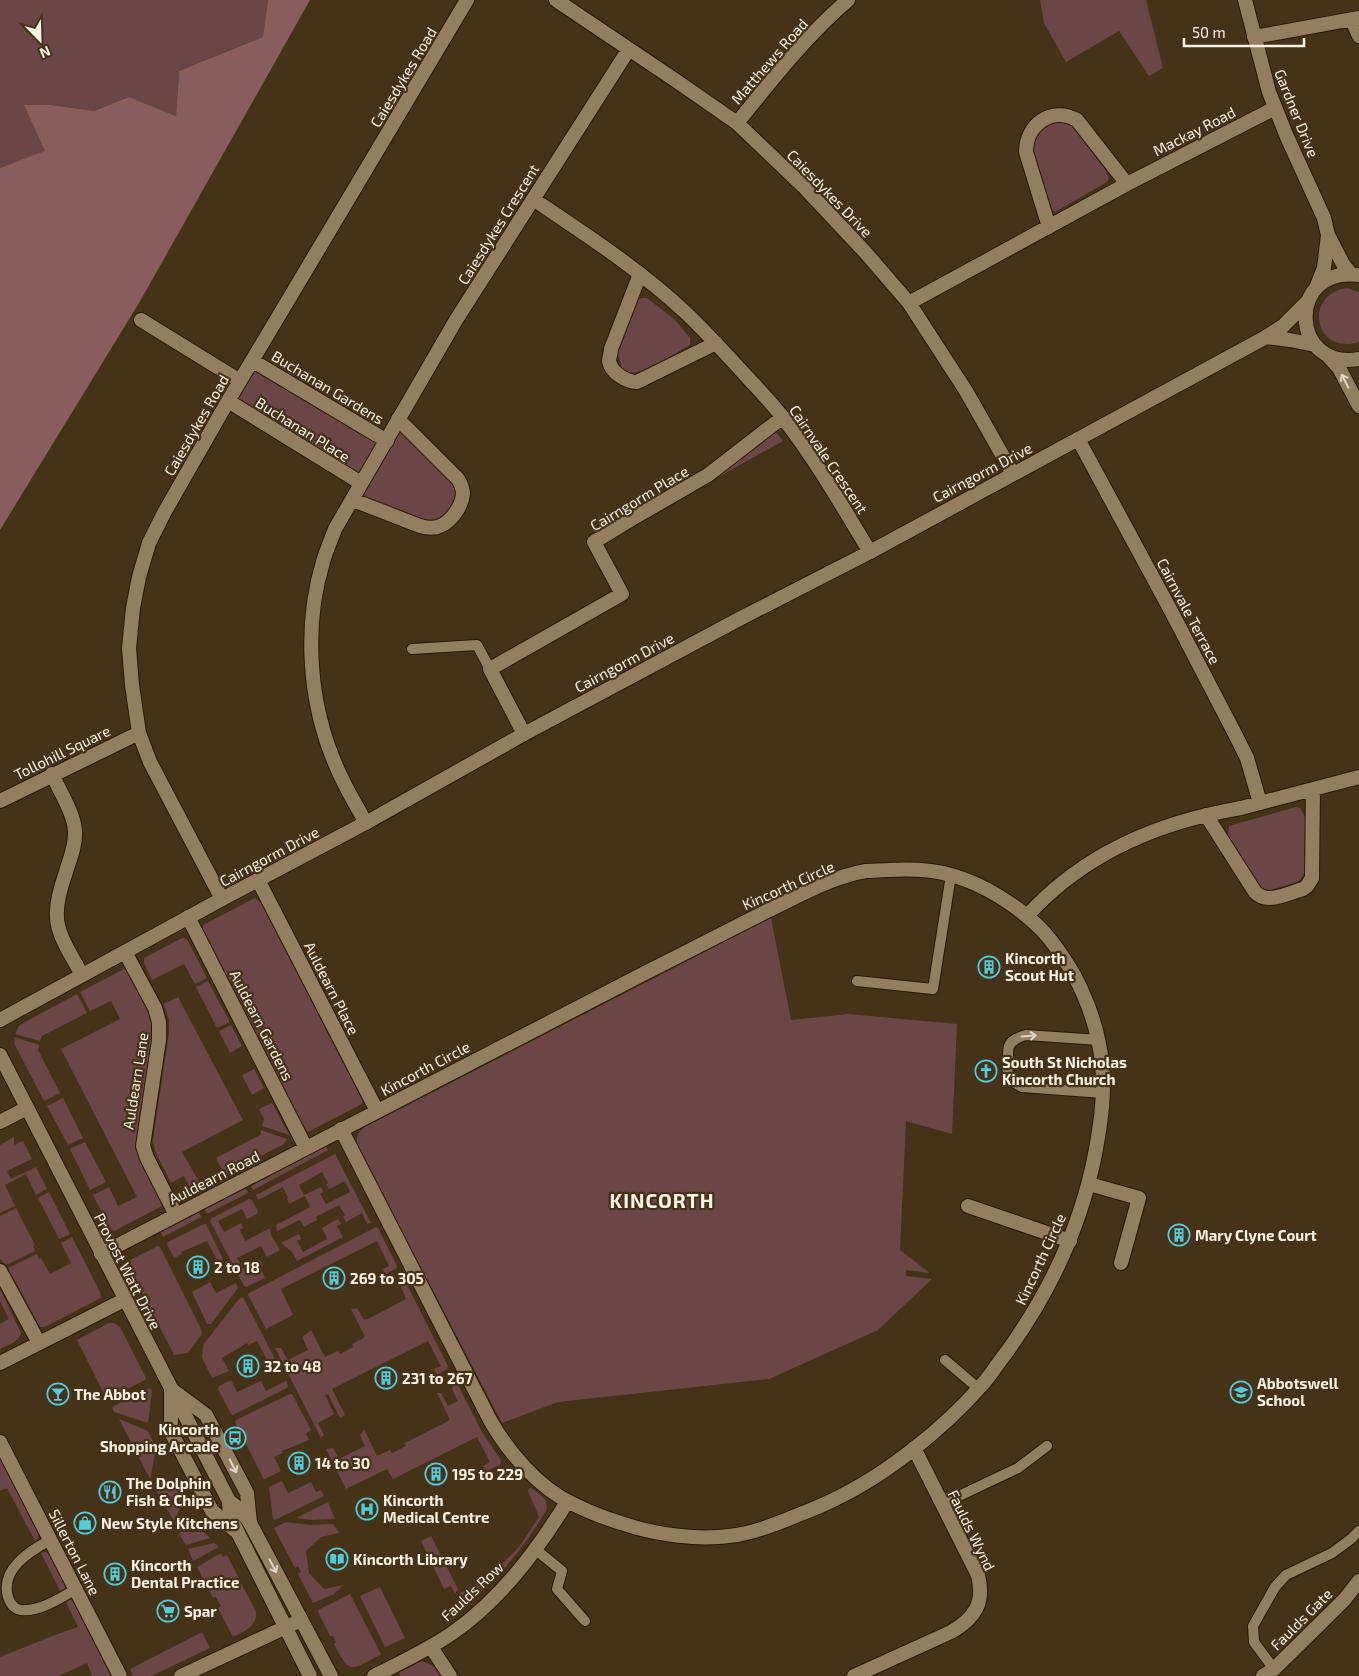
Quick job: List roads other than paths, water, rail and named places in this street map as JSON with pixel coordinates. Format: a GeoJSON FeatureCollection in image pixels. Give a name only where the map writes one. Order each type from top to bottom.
{"type":"FeatureCollection","features":[{"type":"Feature","properties":{"kind":"street","name":"Caiesdykes Road"},"geometry":{"type":"LineString","coordinates":[[222,898],[150,762],[139,733],[129,648],[133,608],[139,577],[149,543],[164,513],[228,401],[467,0]]}},
{"type":"Feature","properties":{"kind":"street","name":"Caiesdykes Drive"},"geometry":{"type":"LineString","coordinates":[[556,0],[737,123],[805,188],[865,252],[909,303],[966,391],[1013,474]]}},
{"type":"Feature","properties":{"kind":"street","name":"Matthews Road"},"geometry":{"type":"LineString","coordinates":[[737,123],[785,64],[830,16],[848,0]]}},
{"type":"Feature","properties":{"kind":"street","name":"Gardner Drive"},"geometry":{"type":"LineString","coordinates":[[1245,0],[1275,108],[1324,218],[1328,235],[1343,264],[1355,275]]}},
{"type":"Feature","properties":{"kind":"street"},"geometry":{"type":"LineString","coordinates":[[1254,38],[1355,19],[1359,36]]}},
{"type":"Feature","properties":{"kind":"street","name":"Caiesdykes Crescent"},"geometry":{"type":"LineString","coordinates":[[366,823],[337,768],[320,718],[312,667],[313,616],[323,561],[335,529],[456,320],[629,49]]}},
{"type":"Feature","properties":{"kind":"street","name":"Mackay Road"},"geometry":{"type":"LineString","coordinates":[[909,303],[1127,184],[1275,108]]}},
{"type":"Feature","properties":{"kind":"street"},"geometry":{"type":"LineString","coordinates":[[1049,227],[1026,152],[1026,143],[1032,129],[1044,119],[1058,115],[1077,120],[1127,184]]}},
{"type":"Feature","properties":{"kind":"street","name":"Cairnvale Crescent"},"geometry":{"type":"LineString","coordinates":[[533,199],[583,232],[640,274],[684,311],[716,343],[783,417],[826,478],[870,552]]}},
{"type":"Feature","properties":{"kind":"street","name":"Gardner Drive"},"geometry":{"type":"LineString","coordinates":[[1308,301],[1316,288],[1324,268],[1328,235]]}},
{"type":"Feature","properties":{"kind":"street"},"geometry":{"type":"LineString","coordinates":[[640,274],[611,349],[609,361],[615,372],[629,382],[637,382],[716,343]]}},
{"type":"Feature","properties":{"kind":"street"},"geometry":{"type":"LineString","coordinates":[[1316,288],[1326,280],[1338,276],[1355,275]]}},
{"type":"Feature","properties":{"kind":"street"},"geometry":{"type":"LineString","coordinates":[[1308,301],[1305,312],[1305,324],[1309,336],[1315,345],[1330,357],[1339,368],[1359,406]]}},
{"type":"Feature","properties":{"kind":"street","name":"Cairngorm Drive"},"geometry":{"type":"LineString","coordinates":[[0,1020],[222,898],[366,823],[524,734],[743,617],[870,552],[1266,337],[1283,326],[1308,301]]}},
{"type":"Feature","properties":{"kind":"street"},"geometry":{"type":"LineString","coordinates":[[141,320],[240,382]]}},
{"type":"Feature","properties":{"kind":"street"},"geometry":{"type":"LineString","coordinates":[[1266,337],[1315,345]]}},
{"type":"Feature","properties":{"kind":"street"},"geometry":{"type":"LineString","coordinates":[[1330,357],[1340,360],[1359,359]]}},
{"type":"Feature","properties":{"kind":"street","name":"Buchanan Gardens"},"geometry":{"type":"LineString","coordinates":[[253,361],[387,440]]}},
{"type":"Feature","properties":{"kind":"street","name":"Buchanan Place"},"geometry":{"type":"LineString","coordinates":[[228,401],[361,483]]}},
{"type":"Feature","properties":{"kind":"street","name":"Cairngorm Place"},"geometry":{"type":"LineString","coordinates":[[490,669],[622,594],[594,542],[708,475],[783,417]]}},
{"type":"Feature","properties":{"kind":"street"},"geometry":{"type":"LineString","coordinates":[[353,500],[420,526],[430,528],[439,527],[447,522],[460,506],[463,496],[462,487],[458,479],[398,420]]}},
{"type":"Feature","properties":{"kind":"street","name":"Cairnvale Terrace"},"geometry":{"type":"LineString","coordinates":[[1078,439],[1234,732],[1247,758],[1260,803]]}},
{"type":"Feature","properties":{"kind":"street"},"geometry":{"type":"LineString","coordinates":[[490,669],[524,734]]}},
{"type":"Feature","properties":{"kind":"street","name":"Tollohill Square"},"geometry":{"type":"LineString","coordinates":[[0,801],[139,733]]}},
{"type":"Feature","properties":{"kind":"street"},"geometry":{"type":"LineString","coordinates":[[52,774],[73,821],[75,832],[71,857],[62,881],[55,912],[56,923],[59,934],[82,975]]}},
{"type":"Feature","properties":{"kind":"street"},"geometry":{"type":"LineString","coordinates":[[1028,916],[1047,895],[1087,864],[1112,849],[1172,825],[1206,815],[1359,777]]}},
{"type":"Feature","properties":{"kind":"street"},"geometry":{"type":"LineString","coordinates":[[1206,815],[1255,892],[1260,897],[1272,898],[1303,889],[1312,878],[1313,789]]}},
{"type":"Feature","properties":{"kind":"street","name":"Kincorth Circle"},"geometry":{"type":"LineString","coordinates":[[909,869],[951,875],[986,889],[1008,901],[1028,916],[1049,937],[1066,961],[1084,993],[1098,1040],[1102,1066],[1103,1093],[1099,1133],[1089,1184],[1070,1241],[1040,1303],[979,1388],[953,1415],[914,1448],[870,1478],[839,1497],[782,1522],[738,1535],[694,1537],[634,1528],[567,1502],[528,1470],[496,1431],[341,1129],[743,923],[838,878],[867,871],[909,869]]}},
{"type":"Feature","properties":{"kind":"street","name":"Auldearn Place"},"geometry":{"type":"LineString","coordinates":[[258,880],[377,1111]]}},
{"type":"Feature","properties":{"kind":"street","name":"Auldearn Gardens"},"geometry":{"type":"LineString","coordinates":[[188,917],[306,1148]]}},
{"type":"Feature","properties":{"kind":"street","name":"Auldearn Lane"},"geometry":{"type":"LineString","coordinates":[[125,952],[160,1022],[160,1040],[143,1146],[150,1165],[176,1215]]}},
{"type":"Feature","properties":{"kind":"street","name":"Provost Watt Drive"},"geometry":{"type":"LineString","coordinates":[[0,1055],[229,1502],[230,1517],[236,1531],[310,1676]]}},
{"type":"Feature","properties":{"kind":"street"},"geometry":{"type":"LineString","coordinates":[[0,1122],[27,1108]]}},
{"type":"Feature","properties":{"kind":"street","name":"Auldearn Road"},"geometry":{"type":"LineString","coordinates":[[101,1254],[341,1129]]}},
{"type":"Feature","properties":{"kind":"street"},"geometry":{"type":"LineString","coordinates":[[1089,1184],[1140,1198],[1121,1263]]}},
{"type":"Feature","properties":{"kind":"street"},"geometry":{"type":"LineString","coordinates":[[968,1206],[1070,1241]]}},
{"type":"Feature","properties":{"kind":"street"},"geometry":{"type":"LineString","coordinates":[[0,1271],[39,1343]]}},
{"type":"Feature","properties":{"kind":"street"},"geometry":{"type":"LineString","coordinates":[[0,1363],[124,1300]]}},
{"type":"Feature","properties":{"kind":"street"},"geometry":{"type":"LineString","coordinates":[[171,1389],[206,1415],[247,1493],[250,1524]]}},
{"type":"Feature","properties":{"kind":"street"},"geometry":{"type":"LineString","coordinates":[[171,1389],[172,1432],[212,1511],[236,1531]]}},
{"type":"Feature","properties":{"kind":"street","name":"Sillerton Lane"},"geometry":{"type":"LineString","coordinates":[[0,1442],[120,1676]]}},
{"type":"Feature","properties":{"kind":"street","name":"Faulds Wynd"},"geometry":{"type":"LineString","coordinates":[[854,1676],[951,1632],[964,1625],[976,1611],[980,1592],[978,1575],[914,1448]]}},
{"type":"Feature","properties":{"kind":"street","name":"Provost Watt Drive"},"geometry":{"type":"LineString","coordinates":[[229,1502],[242,1511],[250,1524],[331,1676]]}},
{"type":"Feature","properties":{"kind":"street","name":"Faulds Row"},"geometry":{"type":"LineString","coordinates":[[374,1676],[431,1646],[465,1623],[490,1602],[535,1550],[567,1502]]}},
{"type":"Feature","properties":{"kind":"street","name":"Faulds Gate"},"geometry":{"type":"LineString","coordinates":[[1269,1672],[1344,1600],[1359,1581]]}},
{"type":"Feature","properties":{"kind":"street"},"geometry":{"type":"LineString","coordinates":[[180,1676],[301,1620]]}},
{"type":"Feature","properties":{"kind":"street"},"geometry":{"type":"LineString","coordinates":[[431,1646],[450,1676]]}},
{"type":"Feature","properties":{"kind":"lane"},"geometry":{"type":"LineString","coordinates":[[412,649],[477,645],[490,669]]}},
{"type":"Feature","properties":{"kind":"lane"},"geometry":{"type":"LineString","coordinates":[[857,981],[933,989],[951,875]]}},
{"type":"Feature","properties":{"kind":"lane"},"geometry":{"type":"LineString","coordinates":[[1098,1040],[1026,1034],[1017,1038],[1010,1045],[1007,1069],[1013,1083],[1022,1087],[1103,1093]]}},
{"type":"Feature","properties":{"kind":"lane"},"geometry":{"type":"LineString","coordinates":[[946,1360],[979,1388]]}},
{"type":"Feature","properties":{"kind":"lane"},"geometry":{"type":"LineString","coordinates":[[942,1504],[1018,1468],[1047,1446]]}},
{"type":"Feature","properties":{"kind":"lane"},"geometry":{"type":"LineString","coordinates":[[1269,1672],[1254,1642],[1253,1626],[1275,1587],[1286,1575],[1332,1553],[1359,1531]]}},
{"type":"Feature","properties":{"kind":"lane"},"geometry":{"type":"LineString","coordinates":[[50,1540],[27,1554],[11,1570],[6,1585],[9,1600],[16,1608],[21,1610],[31,1609],[42,1606],[76,1590]]}},
{"type":"Feature","properties":{"kind":"lane"},"geometry":{"type":"LineString","coordinates":[[535,1550],[562,1571],[557,1589],[585,1621]]}},
{"type":"Feature","properties":{"kind":"place","name":"Kincorth Scout Hut"},"geometry":{"type":"Point","coordinates":[989,967]}},
{"type":"Feature","properties":{"kind":"place","name":"South St Nicholas Kincorth Church"},"geometry":{"type":"Point","coordinates":[986,1071]}},
{"type":"Feature","properties":{"kind":"place","name":"Mary Clyne Court"},"geometry":{"type":"Point","coordinates":[1179,1235]}},
{"type":"Feature","properties":{"kind":"place","name":"2 to 18"},"geometry":{"type":"Point","coordinates":[198,1267]}},
{"type":"Feature","properties":{"kind":"place","name":"269 to 305"},"geometry":{"type":"Point","coordinates":[334,1278]}},
{"type":"Feature","properties":{"kind":"place","name":"32 to 48"},"geometry":{"type":"Point","coordinates":[248,1366]}},
{"type":"Feature","properties":{"kind":"place","name":"231 to 267"},"geometry":{"type":"Point","coordinates":[386,1378]}},
{"type":"Feature","properties":{"kind":"place","name":"Abbotswell School"},"geometry":{"type":"Point","coordinates":[1241,1392]}},
{"type":"Feature","properties":{"kind":"place","name":"The Abbot"},"geometry":{"type":"Point","coordinates":[58,1394]}},
{"type":"Feature","properties":{"kind":"place","name":"Kincorth Shopping Arcade"},"geometry":{"type":"Point","coordinates":[235,1438]}},
{"type":"Feature","properties":{"kind":"place","name":"14 to 30"},"geometry":{"type":"Point","coordinates":[299,1463]}},
{"type":"Feature","properties":{"kind":"place","name":"195 to 229"},"geometry":{"type":"Point","coordinates":[436,1474]}},
{"type":"Feature","properties":{"kind":"place","name":"The Dolphin Fish & Chips"},"geometry":{"type":"Point","coordinates":[110,1492]}},
{"type":"Feature","properties":{"kind":"place","name":"Kincorth Medical Centre"},"geometry":{"type":"Point","coordinates":[367,1509]}},
{"type":"Feature","properties":{"kind":"place","name":"New Style Kitchens"},"geometry":{"type":"Point","coordinates":[85,1523]}},
{"type":"Feature","properties":{"kind":"place","name":"Kincorth Library"},"geometry":{"type":"Point","coordinates":[337,1559]}},
{"type":"Feature","properties":{"kind":"place","name":"Kincorth Dental Practice"},"geometry":{"type":"Point","coordinates":[115,1574]}},
{"type":"Feature","properties":{"kind":"place","name":"Spar"},"geometry":{"type":"Point","coordinates":[168,1611]}},
{"type":"Feature","properties":{"kind":"district","name":"KINCORTH"},"geometry":{"type":"Point","coordinates":[662,1200]}}]}
